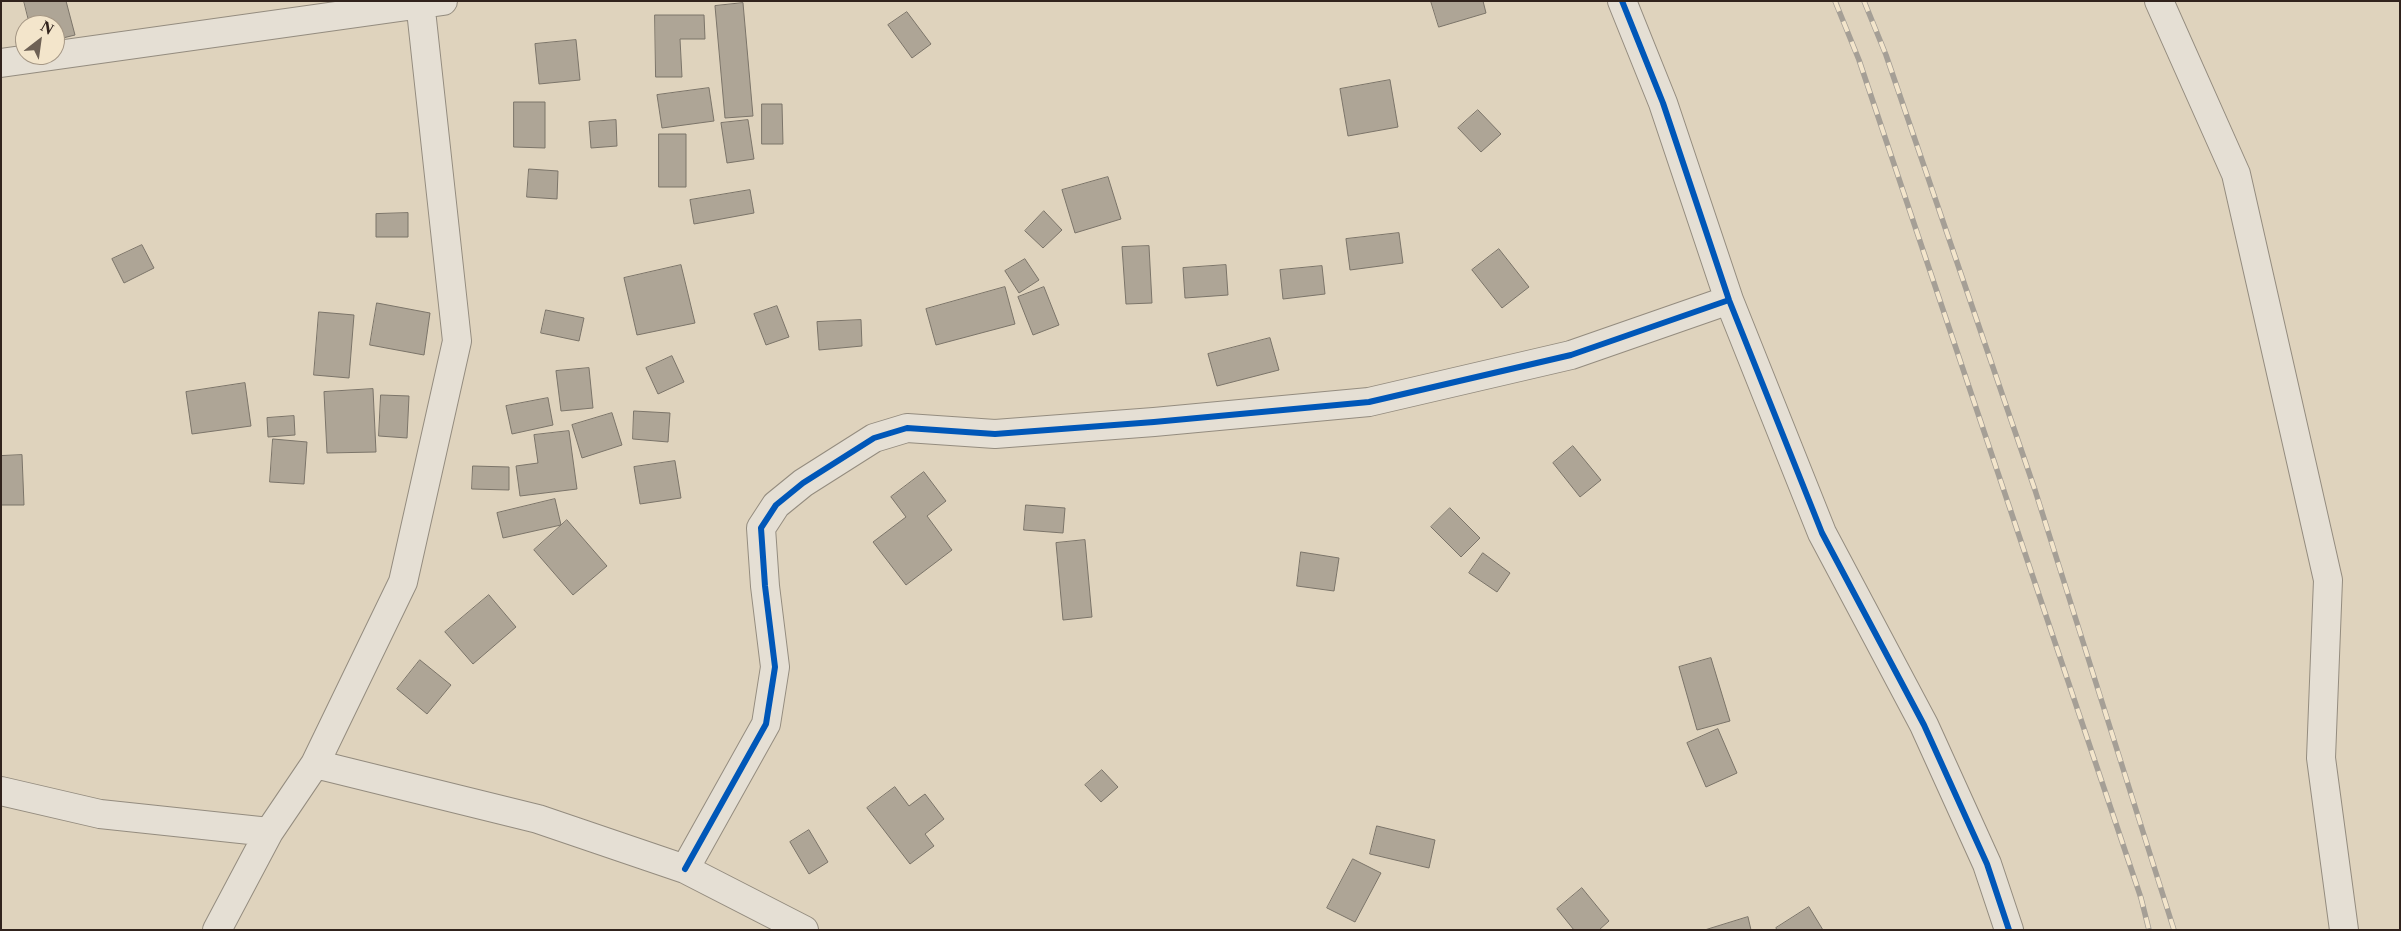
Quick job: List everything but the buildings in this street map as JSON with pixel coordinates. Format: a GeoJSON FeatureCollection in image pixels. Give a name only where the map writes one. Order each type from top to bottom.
{"type":"FeatureCollection","features":[{"type":"Feature","properties":{"kind":"street"},"geometry":{"type":"LineString","coordinates":[[1622,1],[1662,103],[1730,300],[1822,533],[1924,724],[1987,864],[2009,930]]}},
{"type":"Feature","properties":{"kind":"street"},"geometry":{"type":"LineString","coordinates":[[2159,1],[2236,174],[2328,580],[2321,758],[2344,930]]}},
{"type":"Feature","properties":{"kind":"street"},"geometry":{"type":"LineString","coordinates":[[1,63],[428,2],[457,341],[404,582],[315,764],[269,832],[217,930]]}},
{"type":"Feature","properties":{"kind":"street"},"geometry":{"type":"LineString","coordinates":[[685,869],[766,724],[775,667],[765,586],[761,528],[776,505],[796,488],[874,438],[906,428],[994,434],[1154,422],[1368,402],[1571,355],[1730,300]]}},
{"type":"Feature","properties":{"kind":"street"},"geometry":{"type":"LineString","coordinates":[[315,764],[538,819],[685,869],[804,930]]}},
{"type":"Feature","properties":{"kind":"street"},"geometry":{"type":"LineString","coordinates":[[1,791],[100,814],[269,832]]}},
{"type":"Feature","properties":{"kind":"railway"},"geometry":{"type":"LineString","coordinates":[[1835,1],[1859,60],[2141,898],[2149,930]]}},
{"type":"Feature","properties":{"kind":"railway"},"geometry":{"type":"LineString","coordinates":[[1864,1],[1886,55],[2035,490],[2174,930]]}},
{"type":"Feature","properties":{"kind":"cycle path"},"geometry":{"type":"LineString","coordinates":[[1622,1],[1663,103],[1729,300],[1822,533],[1924,725],[1987,864],[2009,930]]}},
{"type":"Feature","properties":{"kind":"cycle path"},"geometry":{"type":"LineString","coordinates":[[685,869],[766,724],[775,667],[765,586],[761,528],[776,505],[803,483],[874,438],[907,428],[995,434],[1154,422],[1369,402],[1571,355],[1729,300]]}}]}
